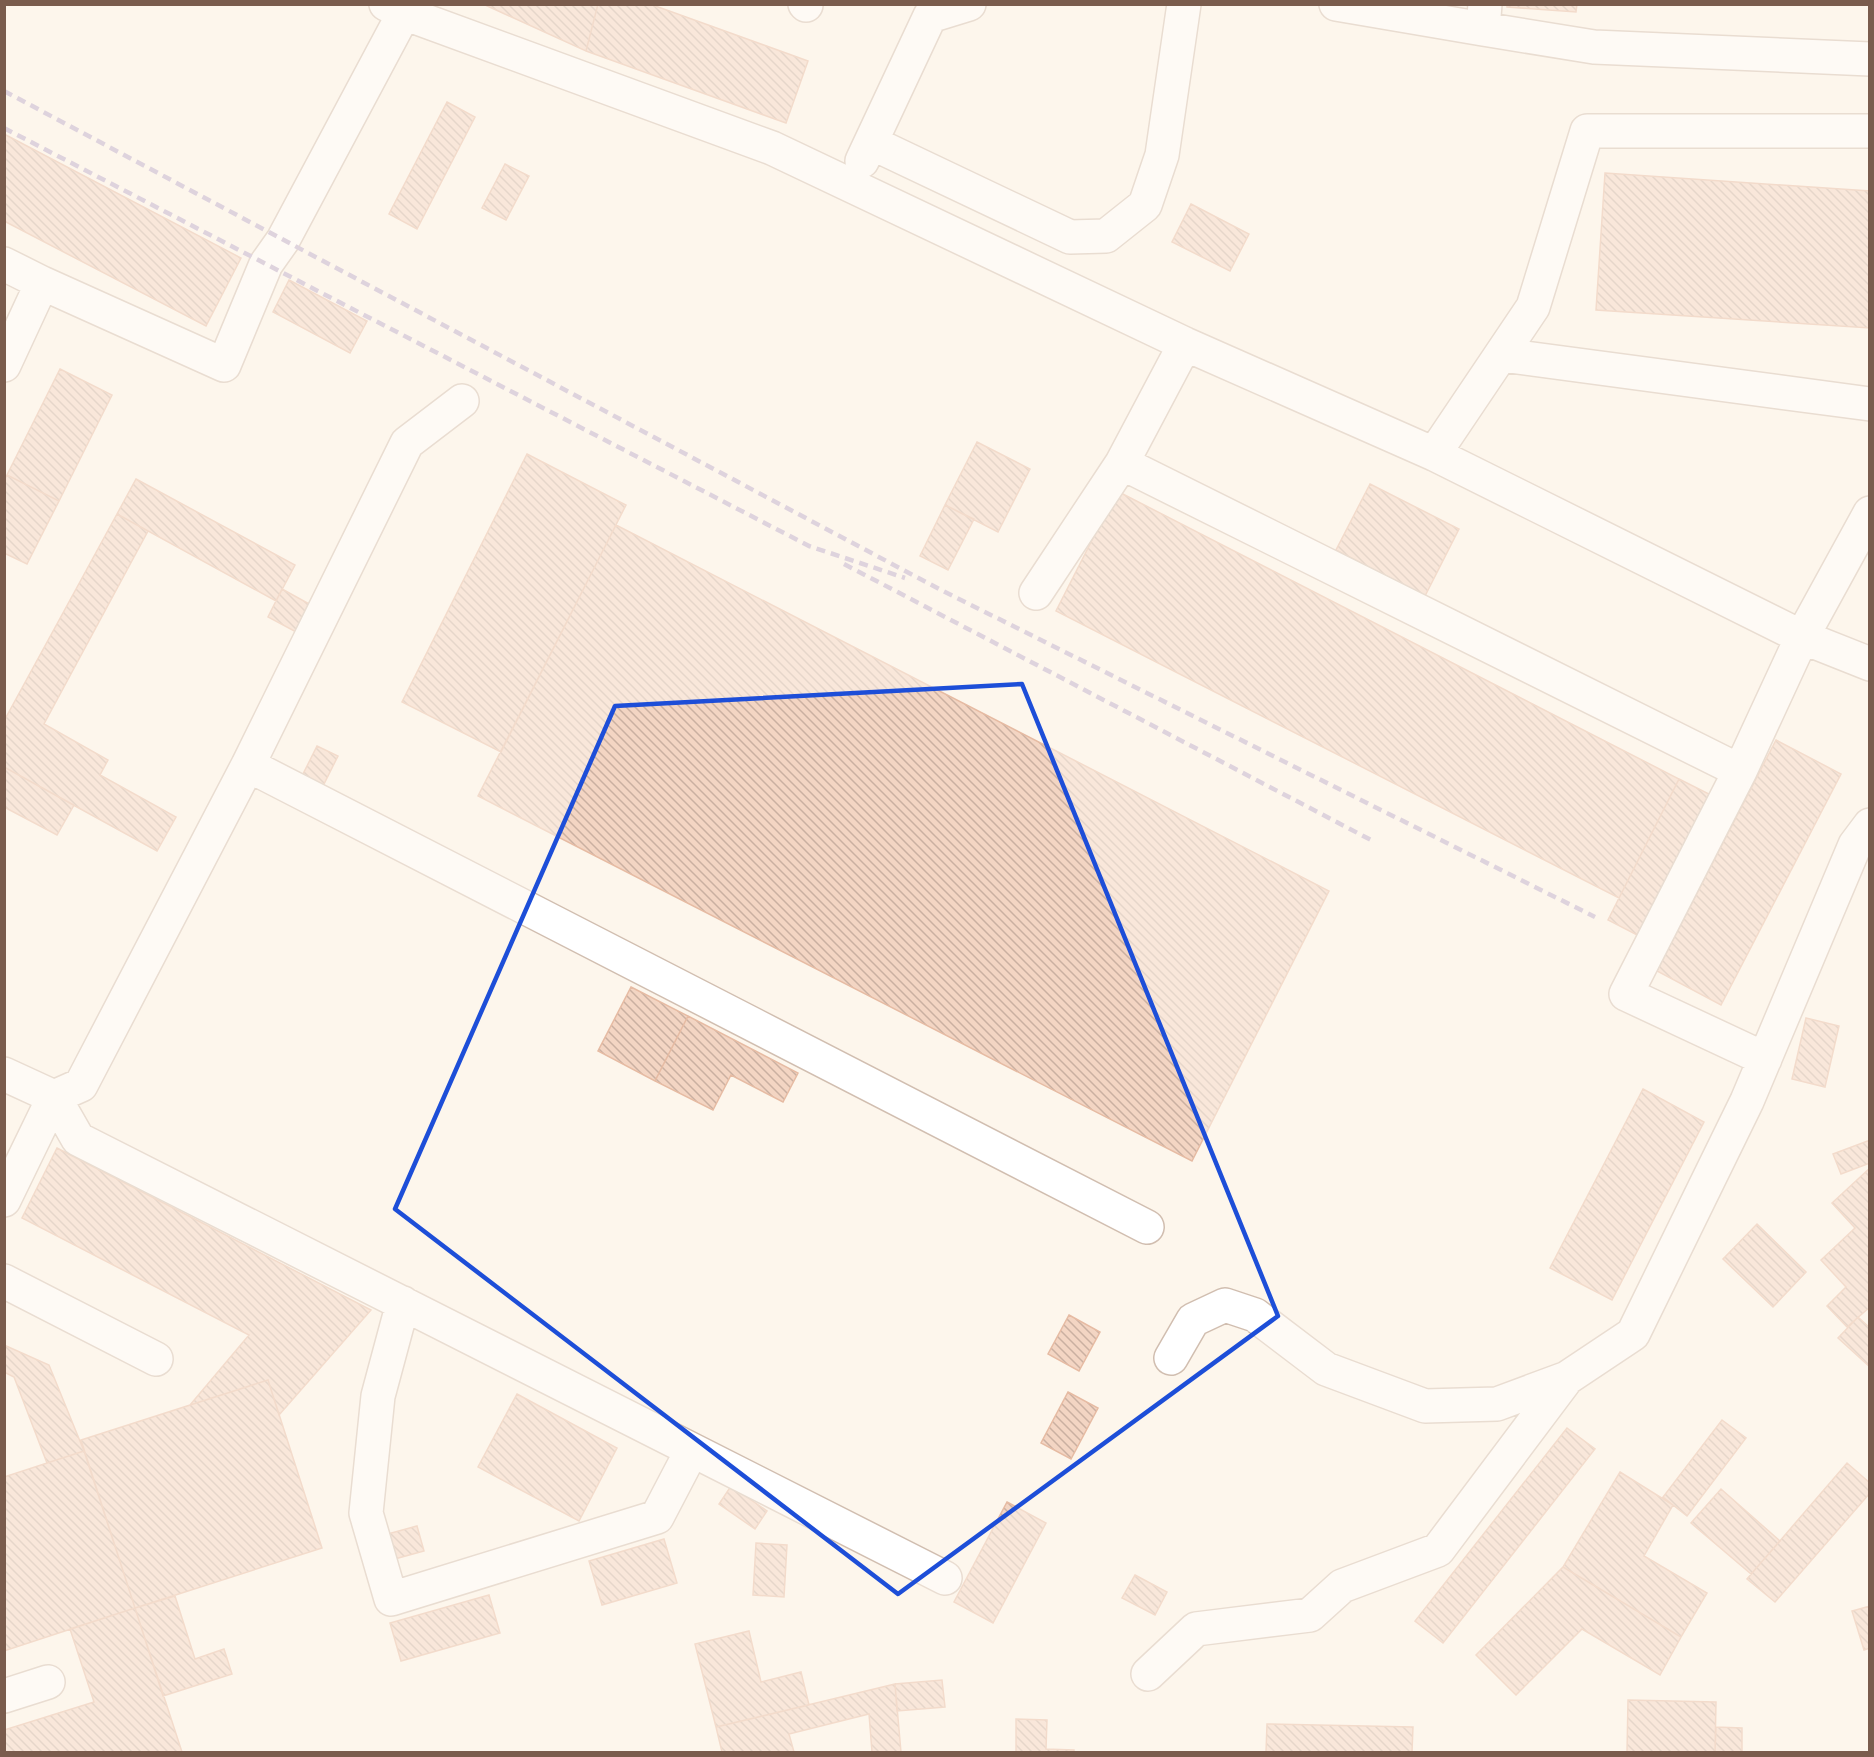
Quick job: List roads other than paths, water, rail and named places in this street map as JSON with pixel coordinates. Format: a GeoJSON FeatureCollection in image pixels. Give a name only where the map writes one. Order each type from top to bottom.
{"type":"FeatureCollection","features":[{"type":"Feature","properties":{"kind":"lane"},"geometry":{"type":"LineString","coordinates":[[851,184],[932,10],[969,4]]}},
{"type":"Feature","properties":{"kind":"lane"},"geometry":{"type":"LineString","coordinates":[[872,143],[1070,237],[1106,236],[1145,205],[1162,155],[1184,4]]}},
{"type":"Feature","properties":{"kind":"lane"},"geometry":{"type":"LineString","coordinates":[[1336,4],[1484,17],[1594,47],[1869,59]]}},
{"type":"Feature","properties":{"kind":"lane"},"geometry":{"type":"LineString","coordinates":[[4,264],[224,365],[266,264],[283,240],[395,9],[772,148],[1185,344],[1434,454],[1802,637],[1869,664]]}},
{"type":"Feature","properties":{"kind":"lane"},"geometry":{"type":"LineString","coordinates":[[1434,454],[1533,307],[1587,131],[1869,131]]}},
{"type":"Feature","properties":{"kind":"lane"},"geometry":{"type":"LineString","coordinates":[[4,365],[42,283]]}},
{"type":"Feature","properties":{"kind":"lane"},"geometry":{"type":"LineString","coordinates":[[1036,593],[1122,463],[1185,344]]}},
{"type":"Feature","properties":{"kind":"lane"},"geometry":{"type":"LineString","coordinates":[[1502,355],[1869,404]]}},
{"type":"Feature","properties":{"kind":"lane"},"geometry":{"type":"LineString","coordinates":[[4,1200],[54,1097],[81,1085],[248,765],[407,443],[462,401]]}},
{"type":"Feature","properties":{"kind":"lane"},"geometry":{"type":"LineString","coordinates":[[1122,463],[1740,771]]}},
{"type":"Feature","properties":{"kind":"lane"},"geometry":{"type":"LineString","coordinates":[[1765,1059],[1626,994],[1740,771],[1802,637],[1869,513]]}},
{"type":"Feature","properties":{"kind":"lane"},"geometry":{"type":"LineString","coordinates":[[248,765],[1147,1227]]}},
{"type":"Feature","properties":{"kind":"lane"},"geometry":{"type":"LineString","coordinates":[[1171,1358],[1193,1320],[1225,1305],[1255,1315],[1326,1369],[1425,1406],[1497,1404],[1567,1378],[1633,1334],[1747,1101],[1855,845],[1869,825]]}},
{"type":"Feature","properties":{"kind":"lane"},"geometry":{"type":"LineString","coordinates":[[4,1074],[54,1097],[78,1139],[945,1578]]}},
{"type":"Feature","properties":{"kind":"lane"},"geometry":{"type":"LineString","coordinates":[[4,1281],[156,1359]]}},
{"type":"Feature","properties":{"kind":"lane"},"geometry":{"type":"LineString","coordinates":[[403,1303],[378,1396],[366,1514],[391,1599],[657,1517],[692,1450]]}},
{"type":"Feature","properties":{"kind":"lane"},"geometry":{"type":"LineString","coordinates":[[1148,1674],[1196,1629],[1310,1615],[1342,1586],[1438,1550],[1567,1378]]}},
{"type":"Feature","properties":{"kind":"lane"},"geometry":{"type":"LineString","coordinates":[[4,1696],[48,1682]]}},
{"type":"Feature","properties":{"kind":"railway"},"geometry":{"type":"LineString","coordinates":[[4,91],[939,589],[1595,917]]}},
{"type":"Feature","properties":{"kind":"railway"},"geometry":{"type":"LineString","coordinates":[[4,128],[809,546],[905,578]]}},
{"type":"Feature","properties":{"kind":"railway"},"geometry":{"type":"LineString","coordinates":[[844,564],[1371,840]]}}]}
